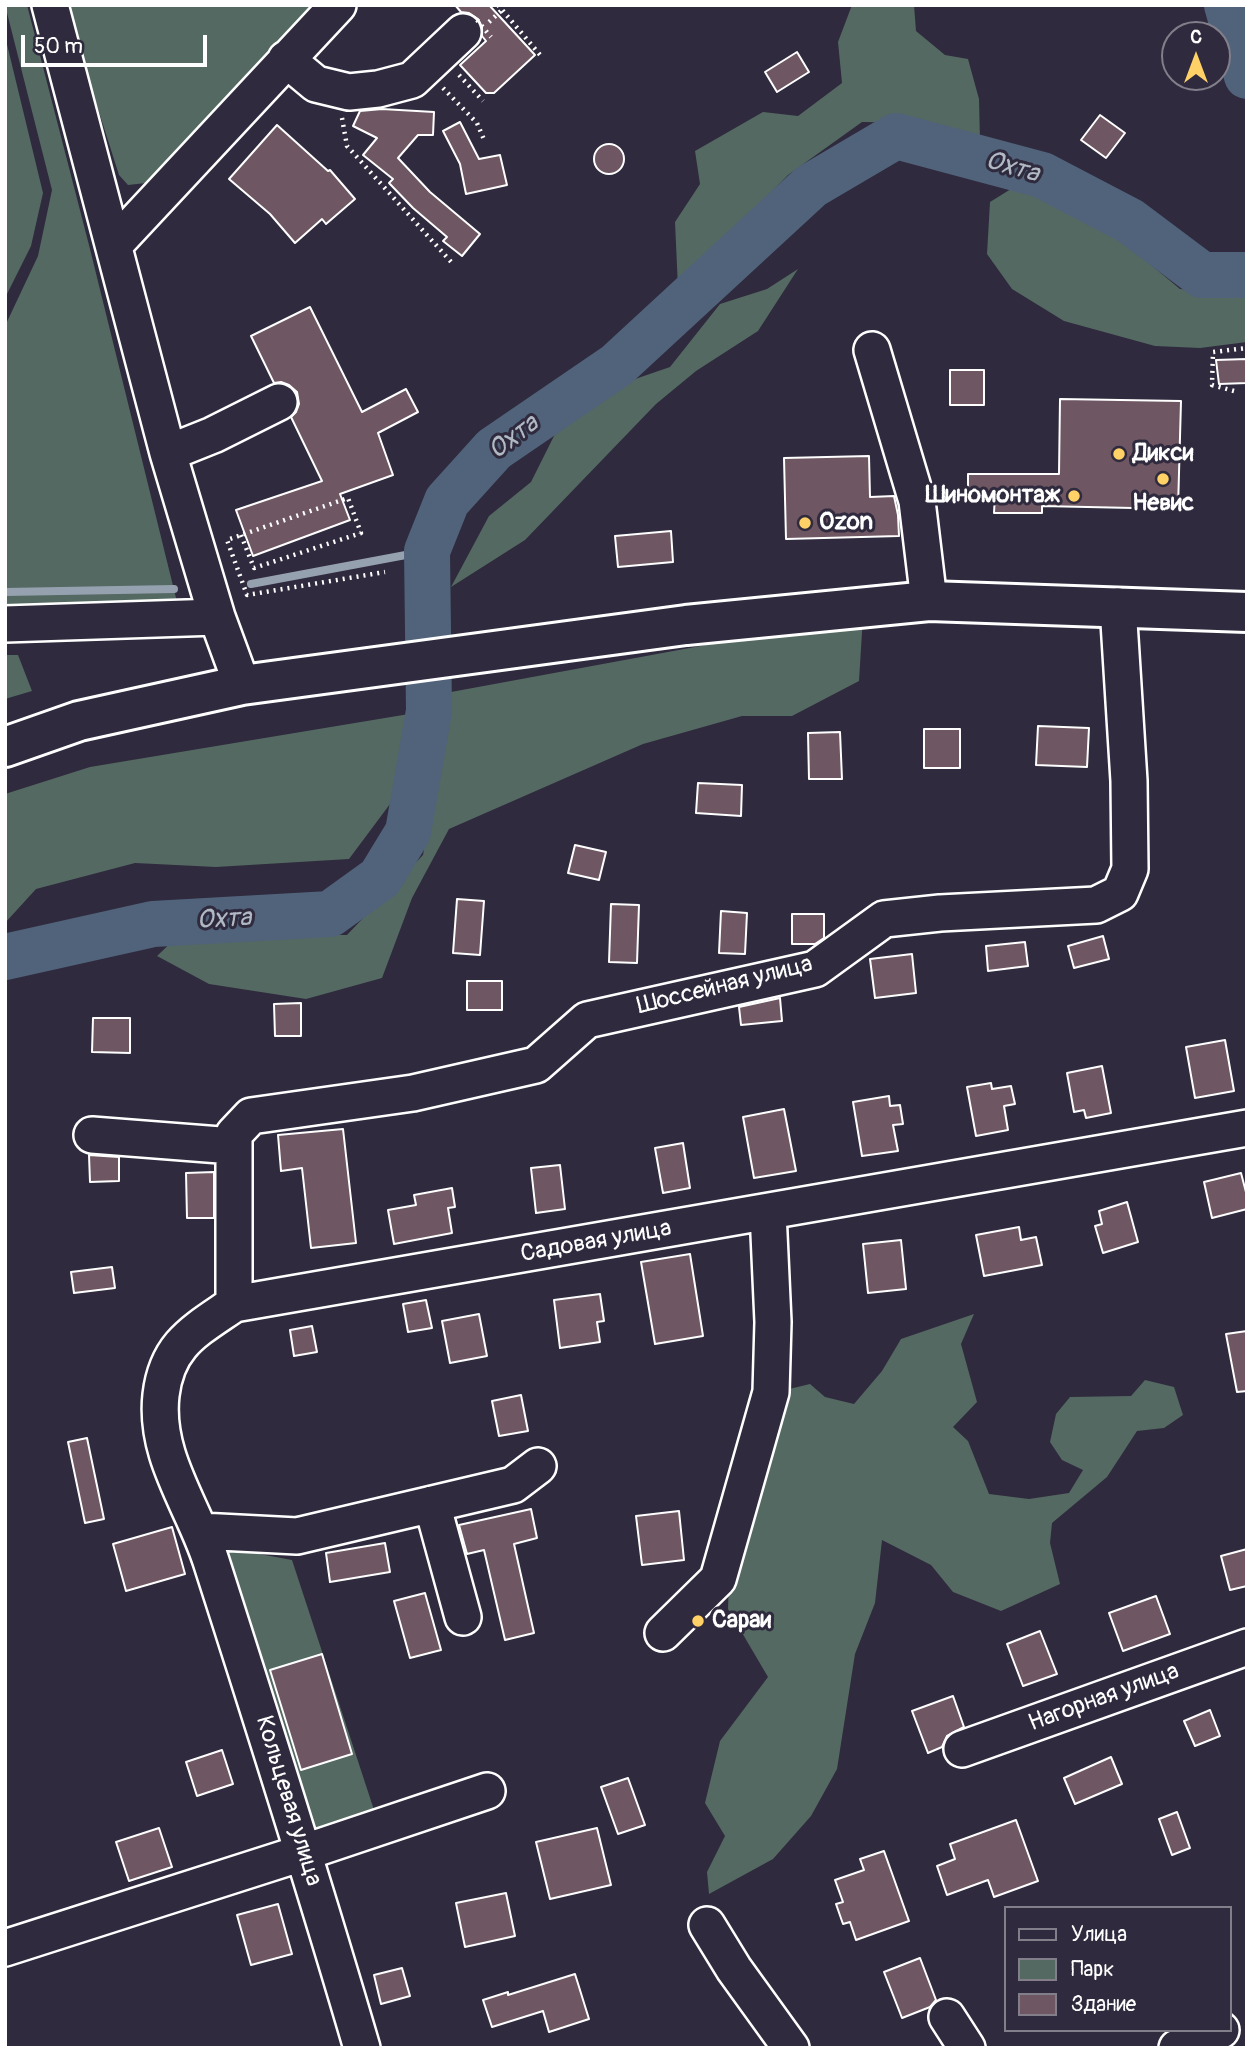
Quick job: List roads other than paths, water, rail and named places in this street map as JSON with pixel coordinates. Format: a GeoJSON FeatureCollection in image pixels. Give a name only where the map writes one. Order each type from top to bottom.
{"type":"FeatureCollection","features":[{"type":"Feature","properties":{"kind":"main road"},"geometry":{"type":"LineString","coordinates":[[5,747],[79,721],[242,685],[686,625],[929,601],[1247,612]]}},
{"type":"Feature","properties":{"kind":"street"},"geometry":{"type":"LineString","coordinates":[[50,5],[168,453],[217,617],[242,685]]}},
{"type":"Feature","properties":{"kind":"street"},"geometry":{"type":"LineString","coordinates":[[114,245],[338,5]]}},
{"type":"Feature","properties":{"kind":"street"},"geometry":{"type":"LineString","coordinates":[[286,59],[316,84],[349,92],[378,89],[412,80],[477,30]]}},
{"type":"Feature","properties":{"kind":"street"},"geometry":{"type":"LineString","coordinates":[[873,350],[917,501],[929,601]]}},
{"type":"Feature","properties":{"kind":"street"},"geometry":{"type":"LineString","coordinates":[[168,453],[213,435],[279,402]]}},
{"type":"Feature","properties":{"kind":"street","name":"Шоссейная улица"},"geometry":{"type":"LineString","coordinates":[[233,1146],[234,1134],[251,1116],[413,1093],[536,1065],[587,1020],[815,968],[884,919],[940,913],[1096,905],[1120,893],[1130,869],[1129,794],[1118,606]]}},
{"type":"Feature","properties":{"kind":"street"},"geometry":{"type":"LineString","coordinates":[[5,624],[217,617]]}},
{"type":"Feature","properties":{"kind":"street","name":"Садовая улица"},"geometry":{"type":"LineString","coordinates":[[205,1543],[169,1464],[161,1428],[161,1395],[169,1360],[188,1336],[233,1304],[1247,1128]]}},
{"type":"Feature","properties":{"kind":"street"},"geometry":{"type":"LineString","coordinates":[[92,1135],[233,1146],[233,1304]]}},
{"type":"Feature","properties":{"kind":"street"},"geometry":{"type":"LineString","coordinates":[[663,1633],[718,1579],[771,1392],[773,1322],[768,1212]]}},
{"type":"Feature","properties":{"kind":"street"},"geometry":{"type":"LineString","coordinates":[[205,1543],[297,1536],[513,1485],[538,1466]]}},
{"type":"Feature","properties":{"kind":"street"},"geometry":{"type":"LineString","coordinates":[[432,1504],[463,1617]]}},
{"type":"Feature","properties":{"kind":"street","name":"Кольцевая улица"},"geometry":{"type":"LineString","coordinates":[[205,1543],[304,1852],[362,2048]]}},
{"type":"Feature","properties":{"kind":"street","name":"Нагорная улица"},"geometry":{"type":"LineString","coordinates":[[962,1749],[1247,1647]]}},
{"type":"Feature","properties":{"kind":"street"},"geometry":{"type":"LineString","coordinates":[[5,1948],[487,1791]]}},
{"type":"Feature","properties":{"kind":"street"},"geometry":{"type":"LineString","coordinates":[[707,1925],[734,1969],[791,2048]]}},
{"type":"Feature","properties":{"kind":"street"},"geometry":{"type":"LineString","coordinates":[[947,2017],[967,2048]]}},
{"type":"Feature","properties":{"kind":"street"},"geometry":{"type":"LineString","coordinates":[[1177,2048],[1216,2032]]}},
{"type":"Feature","properties":{"kind":"waterway","name":"Охта"},"geometry":{"type":"LineString","coordinates":[[1227,5],[1247,76]]}},
{"type":"Feature","properties":{"kind":"waterway","name":"Охта"},"geometry":{"type":"LineString","coordinates":[[5,957],[153,924],[330,914],[380,878],[408,832],[429,711],[427,551],[447,501],[494,449],[617,365],[811,186],[896,136],[1042,175],[1130,221],[1202,275],[1247,275]]}},
{"type":"Feature","properties":{"kind":"waterway"},"geometry":{"type":"LineString","coordinates":[[251,584],[427,551]]}},
{"type":"Feature","properties":{"kind":"waterway"},"geometry":{"type":"LineString","coordinates":[[5,592],[174,589]]}},
{"type":"Feature","properties":{"kind":"place","name":"Дикси"},"geometry":{"type":"Point","coordinates":[1119,454]}},
{"type":"Feature","properties":{"kind":"place","name":"Невис"},"geometry":{"type":"Point","coordinates":[1163,479]}},
{"type":"Feature","properties":{"kind":"place","name":"Шиномонтаж"},"geometry":{"type":"Point","coordinates":[1074,496]}},
{"type":"Feature","properties":{"kind":"place","name":"Ozon"},"geometry":{"type":"Point","coordinates":[805,523]}},
{"type":"Feature","properties":{"kind":"place","name":"Сараи"},"geometry":{"type":"Point","coordinates":[698,1621]}}]}
